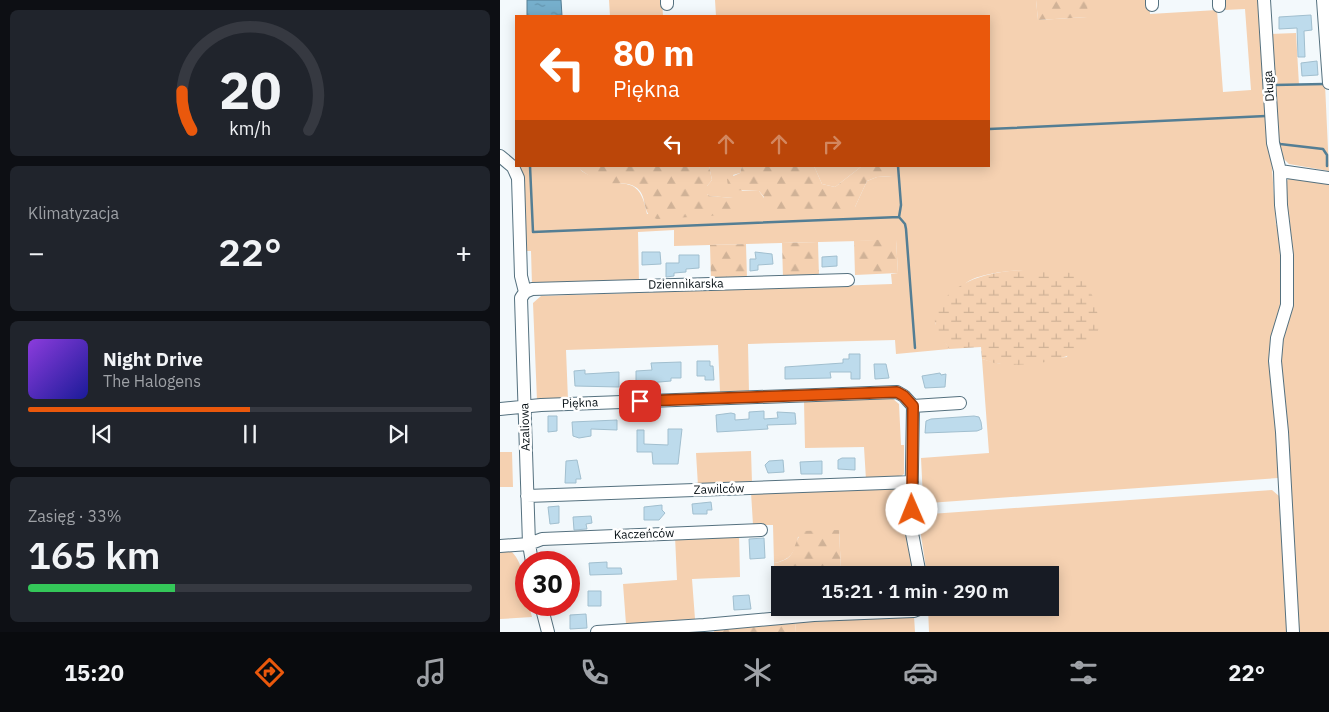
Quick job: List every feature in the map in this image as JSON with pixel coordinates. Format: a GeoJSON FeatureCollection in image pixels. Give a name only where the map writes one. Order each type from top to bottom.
{"type":"FeatureCollection","features":[{"type":"Feature","properties":{"kind":"street","name":"Długa"},"geometry":{"type":"LineString","coordinates":[[1264,0],[1273,143],[1280,171],[1281,205],[1287,255],[1287,304],[1277,338],[1275,361],[1282,432],[1293,632]]}},
{"type":"Feature","properties":{"kind":"street"},"geometry":{"type":"LineString","coordinates":[[1323,0],[1329,83]]}},
{"type":"Feature","properties":{"kind":"street","name":"Azaliowa"},"geometry":{"type":"LineString","coordinates":[[500,156],[513,167],[518,178],[521,276],[525,292],[521,298],[530,551]]}},
{"type":"Feature","properties":{"kind":"street"},"geometry":{"type":"LineString","coordinates":[[1280,171],[1329,178]]}},
{"type":"Feature","properties":{"kind":"street","name":"Dziennikarska"},"geometry":{"type":"LineString","coordinates":[[525,292],[532,289],[579,287],[848,280]]}},
{"type":"Feature","properties":{"kind":"street","name":"Piękna"},"geometry":{"type":"LineString","coordinates":[[500,409],[524,406],[897,392],[904,396],[913,406]]}},
{"type":"Feature","properties":{"kind":"street"},"geometry":{"type":"LineString","coordinates":[[918,566],[911,528],[913,406],[960,403]]}},
{"type":"Feature","properties":{"kind":"street","name":"Zawilców"},"geometry":{"type":"LineString","coordinates":[[527,496],[912,482]]}},
{"type":"Feature","properties":{"kind":"street","name":"Kaczeńców"},"geometry":{"type":"LineString","coordinates":[[500,546],[528,544],[542,539],[761,530]]}},
{"type":"Feature","properties":{"kind":"street"},"geometry":{"type":"LineString","coordinates":[[544,616],[548,632]]}},
{"type":"Feature","properties":{"kind":"street"},"geometry":{"type":"LineString","coordinates":[[597,632],[803,616]]}},
{"type":"Feature","properties":{"kind":"green space"},"geometry":{"type":"Polygon","coordinates":[[[609,0],[662,0],[663,15],[610,15],[609,0]]]}},
{"type":"Feature","properties":{"kind":"green space"},"geometry":{"type":"Polygon","coordinates":[[[715,0],[1036,0],[1038,20],[1087,17],[1087,0],[1149,0],[1150,14],[1217,10],[1223,92],[1251,90],[1245,9],[1225,10],[1224,0],[1260,0],[1276,225],[1290,224],[1284,185],[1289,178],[1329,182],[1329,632],[1299,632],[1287,432],[1276,432],[1278,478],[929,503],[923,499],[921,458],[989,453],[982,359],[1000,364],[1067,357],[1084,283],[1075,277],[1045,271],[1007,271],[976,278],[966,283],[953,297],[935,323],[949,349],[896,354],[895,340],[748,344],[749,392],[720,392],[718,345],[566,350],[568,400],[537,401],[533,303],[541,296],[892,284],[891,274],[898,273],[896,240],[674,246],[674,230],[638,232],[639,282],[532,285],[531,251],[525,251],[521,167],[579,167],[583,172],[600,180],[633,186],[639,191],[647,214],[733,198],[710,196],[707,194],[707,186],[712,180],[709,167],[742,167],[740,173],[733,175],[742,191],[759,191],[764,198],[855,207],[867,181],[877,177],[893,176],[893,167],[990,167],[990,15],[716,15],[715,0]]]}},
{"type":"Feature","properties":{"kind":"green space"},"geometry":{"type":"Polygon","coordinates":[[[1036,0],[1087,0],[1088,17],[1038,20],[1036,0]]]}},
{"type":"Feature","properties":{"kind":"green space"},"geometry":{"type":"Polygon","coordinates":[[[1296,33],[1299,85],[1325,84],[1329,171],[1289,164],[1278,153],[1268,34],[1296,33]]]}},
{"type":"Feature","properties":{"kind":"green space"},"geometry":{"type":"Polygon","coordinates":[[[709,167],[712,180],[707,186],[707,194],[710,196],[733,198],[737,208],[733,213],[724,215],[657,219],[648,214],[641,192],[634,186],[599,181],[578,168],[709,167]]]}},
{"type":"Feature","properties":{"kind":"green space"},"geometry":{"type":"Polygon","coordinates":[[[742,167],[814,167],[822,184],[835,187],[861,167],[893,167],[893,176],[877,177],[867,181],[855,207],[849,211],[764,213],[762,202],[764,197],[759,191],[735,190],[728,186],[727,179],[740,173],[742,167]]]}},
{"type":"Feature","properties":{"kind":"green space"},"geometry":{"type":"Polygon","coordinates":[[[814,167],[861,167],[835,187],[822,184],[814,167]]]}},
{"type":"Feature","properties":{"kind":"green space"},"geometry":{"type":"Polygon","coordinates":[[[896,239],[898,273],[855,275],[854,241],[896,239]]]}},
{"type":"Feature","properties":{"kind":"green space"},"geometry":{"type":"Polygon","coordinates":[[[818,242],[819,277],[783,278],[782,243],[818,242]]]}},
{"type":"Feature","properties":{"kind":"green space"},"geometry":{"type":"Polygon","coordinates":[[[746,244],[747,279],[711,280],[710,245],[746,244]]]}},
{"type":"Feature","properties":{"kind":"green space"},"geometry":{"type":"Polygon","coordinates":[[[1018,270],[1049,270],[1075,274],[1083,280],[1092,295],[1099,327],[1094,338],[1085,347],[1058,359],[1013,365],[999,364],[982,359],[981,347],[949,349],[939,333],[935,319],[940,305],[948,295],[957,288],[980,277],[1018,270]]]}},
{"type":"Feature","properties":{"kind":"green space"},"geometry":{"type":"Polygon","coordinates":[[[892,398],[899,404],[901,445],[904,445],[904,474],[899,478],[866,480],[864,447],[805,448],[804,401],[892,398]]]}},
{"type":"Feature","properties":{"kind":"green space"},"geometry":{"type":"Polygon","coordinates":[[[751,451],[752,483],[698,486],[696,453],[751,451]]]}},
{"type":"Feature","properties":{"kind":"green space"},"geometry":{"type":"Polygon","coordinates":[[[500,452],[512,452],[513,487],[500,487],[500,452]]]}},
{"type":"Feature","properties":{"kind":"green space"},"geometry":{"type":"Polygon","coordinates":[[[900,486],[904,490],[903,519],[912,566],[841,566],[839,530],[798,537],[791,555],[784,560],[774,563],[773,525],[753,525],[751,492],[900,486]]]}},
{"type":"Feature","properties":{"kind":"green space"},"geometry":{"type":"Polygon","coordinates":[[[1272,490],[1279,496],[1287,632],[929,632],[928,616],[1059,616],[1059,566],[926,566],[919,522],[930,514],[1272,490]]]}},
{"type":"Feature","properties":{"kind":"green space"},"geometry":{"type":"Polygon","coordinates":[[[839,530],[841,566],[774,566],[774,563],[782,561],[791,555],[803,531],[839,530]]]}},
{"type":"Feature","properties":{"kind":"green space"},"geometry":{"type":"Polygon","coordinates":[[[739,533],[740,577],[692,579],[695,619],[626,624],[623,584],[677,580],[675,536],[739,533]]]}},
{"type":"Feature","properties":{"kind":"green space"},"geometry":{"type":"Polygon","coordinates":[[[500,552],[512,552],[515,556],[515,616],[532,617],[500,619],[500,552]]]}},
{"type":"Feature","properties":{"kind":"green space"},"geometry":{"type":"Polygon","coordinates":[[[914,616],[915,632],[796,632],[795,623],[914,616]]]}},
{"type":"Feature","properties":{"kind":"green space"},"geometry":{"type":"Polygon","coordinates":[[[795,623],[796,632],[714,632],[715,629],[795,623]]]}},
{"type":"Feature","properties":{"kind":"water"},"geometry":{"type":"Polygon","coordinates":[[[527,0],[561,0],[562,15],[527,15],[527,0]]]}},
{"type":"Feature","properties":{"kind":"building"},"geometry":{"type":"Polygon","coordinates":[[[1311,15],[1312,30],[1304,31],[1305,57],[1298,57],[1297,28],[1279,29],[1279,17],[1311,15]]]}},
{"type":"Feature","properties":{"kind":"building"},"geometry":{"type":"Polygon","coordinates":[[[1317,61],[1318,75],[1302,76],[1301,63],[1317,61]]]}},
{"type":"Feature","properties":{"kind":"building"},"geometry":{"type":"Polygon","coordinates":[[[642,252],[660,252],[661,264],[642,265],[642,252]]]}},
{"type":"Feature","properties":{"kind":"building"},"geometry":{"type":"Polygon","coordinates":[[[755,252],[772,254],[773,264],[758,265],[758,270],[750,271],[750,259],[756,259],[755,252]]]}},
{"type":"Feature","properties":{"kind":"building"},"geometry":{"type":"Polygon","coordinates":[[[679,255],[699,255],[699,268],[686,269],[686,272],[674,273],[674,276],[666,277],[666,263],[679,263],[679,255]]]}},
{"type":"Feature","properties":{"kind":"building"},"geometry":{"type":"Polygon","coordinates":[[[837,256],[837,266],[822,267],[822,257],[837,256]]]}},
{"type":"Feature","properties":{"kind":"building"},"geometry":{"type":"Polygon","coordinates":[[[849,354],[860,354],[860,379],[851,379],[851,372],[830,372],[831,378],[785,379],[785,367],[843,363],[843,359],[849,359],[849,354]]]}},
{"type":"Feature","properties":{"kind":"building"},"geometry":{"type":"Polygon","coordinates":[[[697,361],[710,361],[710,366],[713,366],[714,380],[705,380],[705,376],[697,376],[697,361]]]}},
{"type":"Feature","properties":{"kind":"building"},"geometry":{"type":"Polygon","coordinates":[[[681,362],[681,378],[671,378],[671,381],[636,384],[636,371],[652,370],[651,363],[681,362]]]}},
{"type":"Feature","properties":{"kind":"building"},"geometry":{"type":"Polygon","coordinates":[[[874,364],[886,364],[889,378],[875,379],[874,364]]]}},
{"type":"Feature","properties":{"kind":"building"},"geometry":{"type":"Polygon","coordinates":[[[585,370],[585,374],[619,372],[619,387],[575,386],[574,371],[585,370]]]}},
{"type":"Feature","properties":{"kind":"building"},"geometry":{"type":"Polygon","coordinates":[[[940,373],[941,375],[946,374],[945,387],[925,388],[922,376],[940,373]]]}},
{"type":"Feature","properties":{"kind":"building"},"geometry":{"type":"Polygon","coordinates":[[[764,411],[764,419],[778,418],[777,412],[795,413],[796,424],[767,425],[768,429],[717,432],[716,415],[731,413],[735,414],[735,420],[749,419],[749,412],[764,411]]]}},
{"type":"Feature","properties":{"kind":"building"},"geometry":{"type":"Polygon","coordinates":[[[548,416],[557,416],[557,431],[548,432],[548,416]]]}},
{"type":"Feature","properties":{"kind":"building"},"geometry":{"type":"Polygon","coordinates":[[[979,417],[982,429],[977,431],[925,433],[926,421],[931,419],[979,417]]]}},
{"type":"Feature","properties":{"kind":"building"},"geometry":{"type":"Polygon","coordinates":[[[617,420],[617,430],[591,429],[591,436],[579,438],[573,436],[572,422],[617,420]]]}},
{"type":"Feature","properties":{"kind":"building"},"geometry":{"type":"Polygon","coordinates":[[[668,429],[682,429],[678,464],[653,464],[652,452],[637,452],[637,430],[644,430],[644,444],[668,445],[668,429]]]}},
{"type":"Feature","properties":{"kind":"building"},"geometry":{"type":"Polygon","coordinates":[[[842,458],[855,458],[855,470],[838,469],[838,460],[842,458]]]}},
{"type":"Feature","properties":{"kind":"building"},"geometry":{"type":"Polygon","coordinates":[[[577,460],[581,479],[576,479],[576,483],[565,483],[566,461],[577,460]]]}},
{"type":"Feature","properties":{"kind":"building"},"geometry":{"type":"Polygon","coordinates":[[[783,460],[784,472],[768,473],[765,465],[769,461],[783,460]]]}},
{"type":"Feature","properties":{"kind":"building"},"geometry":{"type":"Polygon","coordinates":[[[822,461],[822,474],[801,474],[800,462],[822,461]]]}},
{"type":"Feature","properties":{"kind":"building"},"geometry":{"type":"Polygon","coordinates":[[[711,502],[712,510],[707,510],[707,514],[693,514],[692,504],[711,502]]]}},
{"type":"Feature","properties":{"kind":"building"},"geometry":{"type":"Polygon","coordinates":[[[662,505],[662,510],[665,513],[659,520],[644,520],[644,507],[662,505]]]}},
{"type":"Feature","properties":{"kind":"building"},"geometry":{"type":"Polygon","coordinates":[[[559,506],[559,523],[550,524],[548,507],[559,506]]]}},
{"type":"Feature","properties":{"kind":"building"},"geometry":{"type":"Polygon","coordinates":[[[591,516],[592,523],[586,524],[587,529],[574,530],[573,517],[591,516]]]}},
{"type":"Feature","properties":{"kind":"building"},"geometry":{"type":"Polygon","coordinates":[[[764,538],[765,558],[750,559],[749,539],[764,538]]]}},
{"type":"Feature","properties":{"kind":"building"},"geometry":{"type":"Polygon","coordinates":[[[607,562],[607,568],[621,568],[622,574],[590,575],[589,563],[607,562]]]}},
{"type":"Feature","properties":{"kind":"building"},"geometry":{"type":"Polygon","coordinates":[[[588,591],[601,591],[601,606],[588,606],[588,591]]]}},
{"type":"Feature","properties":{"kind":"building"},"geometry":{"type":"Polygon","coordinates":[[[749,595],[751,609],[734,610],[733,596],[749,595]]]}},
{"type":"Feature","properties":{"kind":"building"},"geometry":{"type":"Polygon","coordinates":[[[580,614],[586,614],[587,628],[570,629],[570,616],[580,616],[580,614]]]}},
{"type":"Feature","properties":{"kind":"waterway"},"geometry":{"type":"LineString","coordinates":[[1274,85],[1324,84]]}},
{"type":"Feature","properties":{"kind":"waterway"},"geometry":{"type":"LineString","coordinates":[[990,129],[1266,116]]}},
{"type":"Feature","properties":{"kind":"waterway"},"geometry":{"type":"LineString","coordinates":[[1278,142],[1280,144],[1323,149],[1327,155],[1327,166]]}},
{"type":"Feature","properties":{"kind":"waterway"},"geometry":{"type":"LineString","coordinates":[[530,167],[533,232],[899,217]]}},
{"type":"Feature","properties":{"kind":"waterway"},"geometry":{"type":"LineString","coordinates":[[898,167],[901,205],[899,217]]}},
{"type":"Feature","properties":{"kind":"waterway"},"geometry":{"type":"LineString","coordinates":[[899,217],[905,224],[906,229],[915,348]]}},
{"type":"Feature","properties":{"kind":"route"},"geometry":{"type":"LineString","coordinates":[[640,401],[897,392],[909,400],[913,406],[912,510]]}}]}
